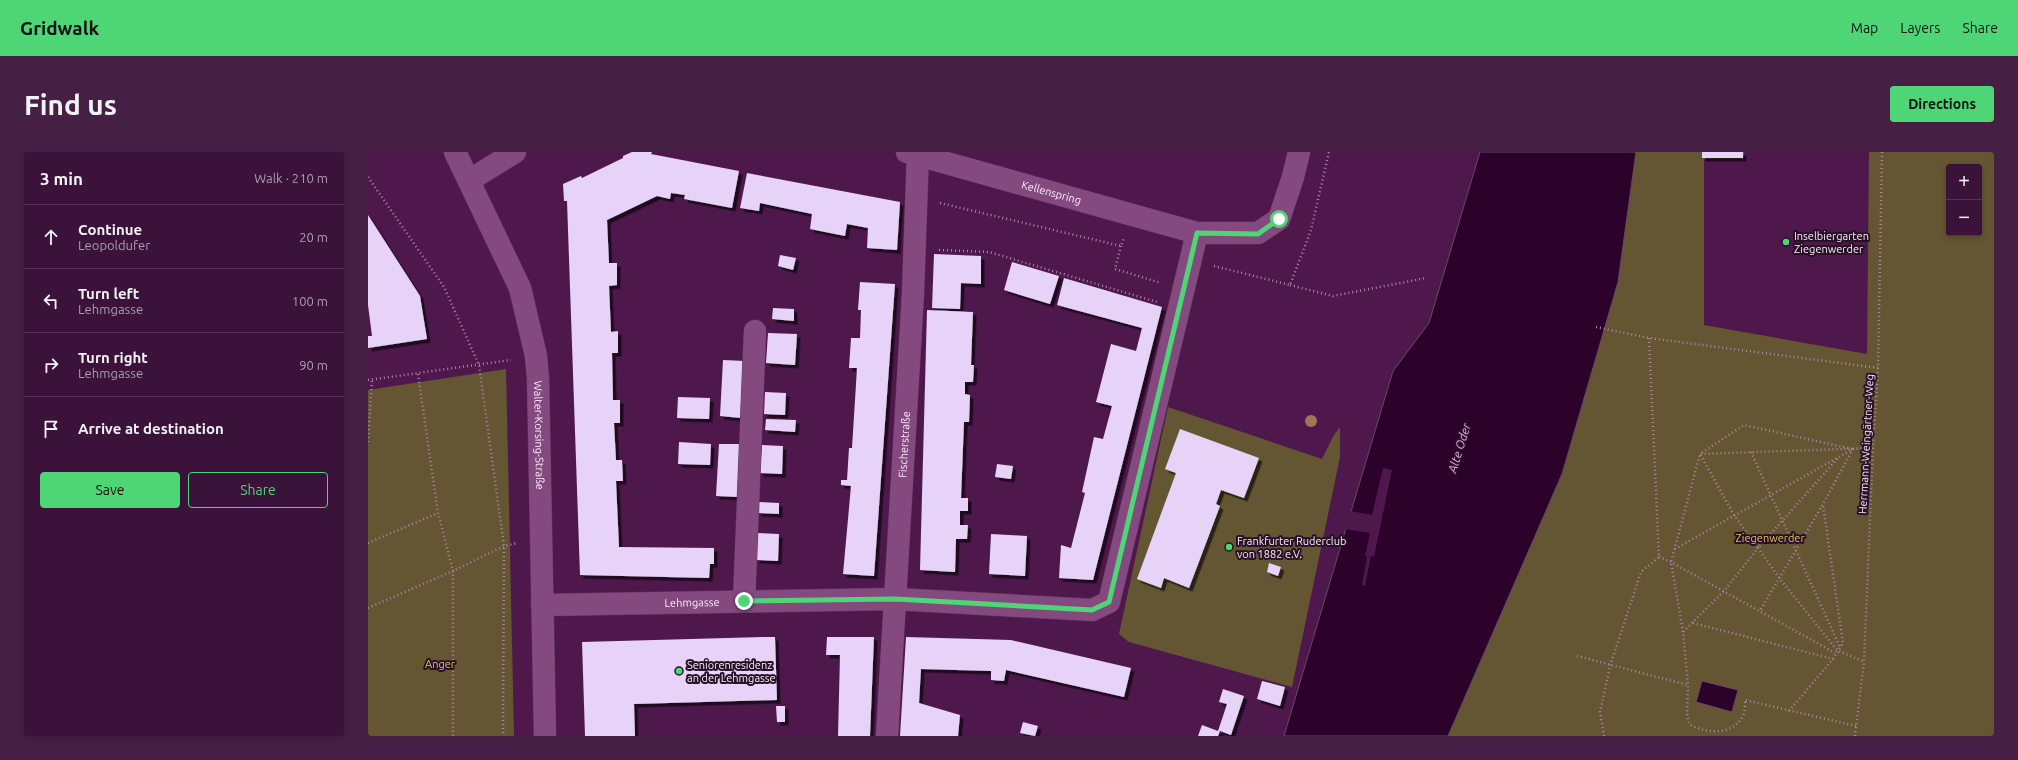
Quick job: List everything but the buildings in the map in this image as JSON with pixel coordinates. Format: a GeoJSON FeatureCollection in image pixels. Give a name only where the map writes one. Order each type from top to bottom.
{"type":"FeatureCollection","features":[{"type":"Feature","properties":{"kind":"street","name":"Walter-Korsing-Straße"},"geometry":{"type":"LineString","coordinates":[[455,152],[470,180],[520,288],[536,356],[538,378],[545,736]]}},
{"type":"Feature","properties":{"kind":"street"},"geometry":{"type":"LineString","coordinates":[[470,180],[515,152]]}},
{"type":"Feature","properties":{"kind":"street","name":"Kellenspring"},"geometry":{"type":"LineString","coordinates":[[914,153],[1197,233],[1258,234],[1279,219],[1293,177],[1299,152]]}},
{"type":"Feature","properties":{"kind":"street","name":"Fischerstraße"},"geometry":{"type":"LineString","coordinates":[[887,736],[914,249],[916,197],[914,153]]}},
{"type":"Feature","properties":{"kind":"street","name":"Lehmgasse"},"geometry":{"type":"LineString","coordinates":[[542,605],[895,599],[1092,610],[1109,602],[1197,233]]}},
{"type":"Feature","properties":{"kind":"street"},"geometry":{"type":"LineString","coordinates":[[744,601],[755,331]]}},
{"type":"Feature","properties":{"kind":"path","name":"Herrmann-Weingärtner-Weg"},"geometry":{"type":"LineString","coordinates":[[1855,736],[1864,662],[1878,368],[1882,152]]}},
{"type":"Feature","properties":{"kind":"path"},"geometry":{"type":"LineString","coordinates":[[368,177],[444,287],[479,365],[504,546],[503,736]]}},
{"type":"Feature","properties":{"kind":"path"},"geometry":{"type":"LineString","coordinates":[[916,197],[1121,246]]}},
{"type":"Feature","properties":{"kind":"path"},"geometry":{"type":"LineString","coordinates":[[1131,214],[1115,269],[1182,300]]}},
{"type":"Feature","properties":{"kind":"path"},"geometry":{"type":"LineString","coordinates":[[914,249],[989,252],[1182,300]]}},
{"type":"Feature","properties":{"kind":"path"},"geometry":{"type":"LineString","coordinates":[[1290,285],[1333,296],[1426,278]]}},
{"type":"Feature","properties":{"kind":"path"},"geometry":{"type":"LineString","coordinates":[[1596,327],[1649,338],[1878,368]]}},
{"type":"Feature","properties":{"kind":"path"},"geometry":{"type":"LineString","coordinates":[[1649,338],[1659,557]]}},
{"type":"Feature","properties":{"kind":"path"},"geometry":{"type":"LineString","coordinates":[[368,380],[536,356]]}},
{"type":"Feature","properties":{"kind":"path"},"geometry":{"type":"LineString","coordinates":[[418,374],[438,513],[453,571],[453,736]]}},
{"type":"Feature","properties":{"kind":"path"},"geometry":{"type":"LineString","coordinates":[[368,442],[372,380]]}},
{"type":"Feature","properties":{"kind":"path"},"geometry":{"type":"LineString","coordinates":[[1853,449],[1744,426],[1700,454],[1672,562],[1683,632],[1688,685],[1687,714],[1689,724],[1699,729],[1721,733],[1734,726],[1744,715],[1745,700],[1856,726]]}},
{"type":"Feature","properties":{"kind":"path"},"geometry":{"type":"LineString","coordinates":[[1700,454],[1873,448]]}},
{"type":"Feature","properties":{"kind":"path"},"geometry":{"type":"LineString","coordinates":[[1675,549],[1853,449]]}},
{"type":"Feature","properties":{"kind":"path"},"geometry":{"type":"LineString","coordinates":[[1760,611],[1780,579],[1853,449]]}},
{"type":"Feature","properties":{"kind":"path"},"geometry":{"type":"LineString","coordinates":[[1751,452],[1840,647]]}},
{"type":"Feature","properties":{"kind":"path"},"geometry":{"type":"LineString","coordinates":[[1700,454],[1734,515],[1780,579],[1836,652]]}},
{"type":"Feature","properties":{"kind":"path"},"geometry":{"type":"LineString","coordinates":[[1683,632],[1724,591],[1758,548],[1838,457]]}},
{"type":"Feature","properties":{"kind":"path"},"geometry":{"type":"LineString","coordinates":[[1789,711],[1833,658],[1843,643],[1823,504]]}},
{"type":"Feature","properties":{"kind":"path"},"geometry":{"type":"LineString","coordinates":[[368,543],[438,513]]}},
{"type":"Feature","properties":{"kind":"path"},"geometry":{"type":"LineString","coordinates":[[368,608],[453,571],[504,546]]}},
{"type":"Feature","properties":{"kind":"path"},"geometry":{"type":"LineString","coordinates":[[1659,557],[1672,562],[1836,652],[1864,662]]}},
{"type":"Feature","properties":{"kind":"path"},"geometry":{"type":"LineString","coordinates":[[1604,736],[1600,712],[1610,666],[1641,572],[1659,557]]}},
{"type":"Feature","properties":{"kind":"path"},"geometry":{"type":"LineString","coordinates":[[1693,623],[1833,658]]}},
{"type":"Feature","properties":{"kind":"path"},"geometry":{"type":"LineString","coordinates":[[1577,656],[1610,666],[1688,685]]}},
{"type":"Feature","properties":{"kind":"green space","name":"Ziegenwerder"},"geometry":{"type":"Polygon","coordinates":[[[1636,152],[1744,152],[1744,159],[1704,159],[1704,325],[1867,354],[1869,152],[1994,152],[1994,736],[1448,736],[1562,474],[1618,282],[1636,152]]]}},
{"type":"Feature","properties":{"kind":"green space","name":"Anger"},"geometry":{"type":"Polygon","coordinates":[[[506,369],[514,736],[368,736],[368,390],[506,369]]]}},
{"type":"Feature","properties":{"kind":"green space","name":"Frankfurter Ruderclub von 1882 e.V."},"geometry":{"type":"Polygon","coordinates":[[[1168,407],[1322,459],[1334,435],[1340,427],[1340,457],[1292,687],[1129,642],[1119,634],[1168,407]]]}},
{"type":"Feature","properties":{"kind":"water","name":"Alte Oder"},"geometry":{"type":"Polygon","coordinates":[[[1480,152],[1636,152],[1618,282],[1562,474],[1448,736],[1284,736],[1393,371],[1429,323],[1480,152]]]}},
{"type":"Feature","properties":{"kind":"water"},"geometry":{"type":"Polygon","coordinates":[[[1702,681],[1738,690],[1732,712],[1696,702],[1702,681]]]}},
{"type":"Feature","properties":{"kind":"pier"},"geometry":{"type":"Polygon","coordinates":[[[1383,468],[1392,470],[1374,557],[1371,556],[1365,586],[1362,585],[1367,557],[1365,556],[1370,533],[1344,529],[1350,511],[1372,515],[1383,468]]]}},
{"type":"Feature","properties":{"kind":"place","name":"Inselbiergarten Ziegenwerder"},"geometry":{"type":"Point","coordinates":[1786,242]}},
{"type":"Feature","properties":{"kind":"place","name":"Frankfurter Ruderclub von 1882 e.V."},"geometry":{"type":"Point","coordinates":[1229,547]}},
{"type":"Feature","properties":{"kind":"place","name":"Seniorenresidenz an der Lehmgasse"},"geometry":{"type":"Point","coordinates":[679,671]}},
{"type":"Feature","properties":{"kind":"route"},"geometry":{"type":"LineString","coordinates":[[744,601],[895,599],[1092,610],[1109,602],[1197,233],[1258,234],[1279,219]]}}]}
